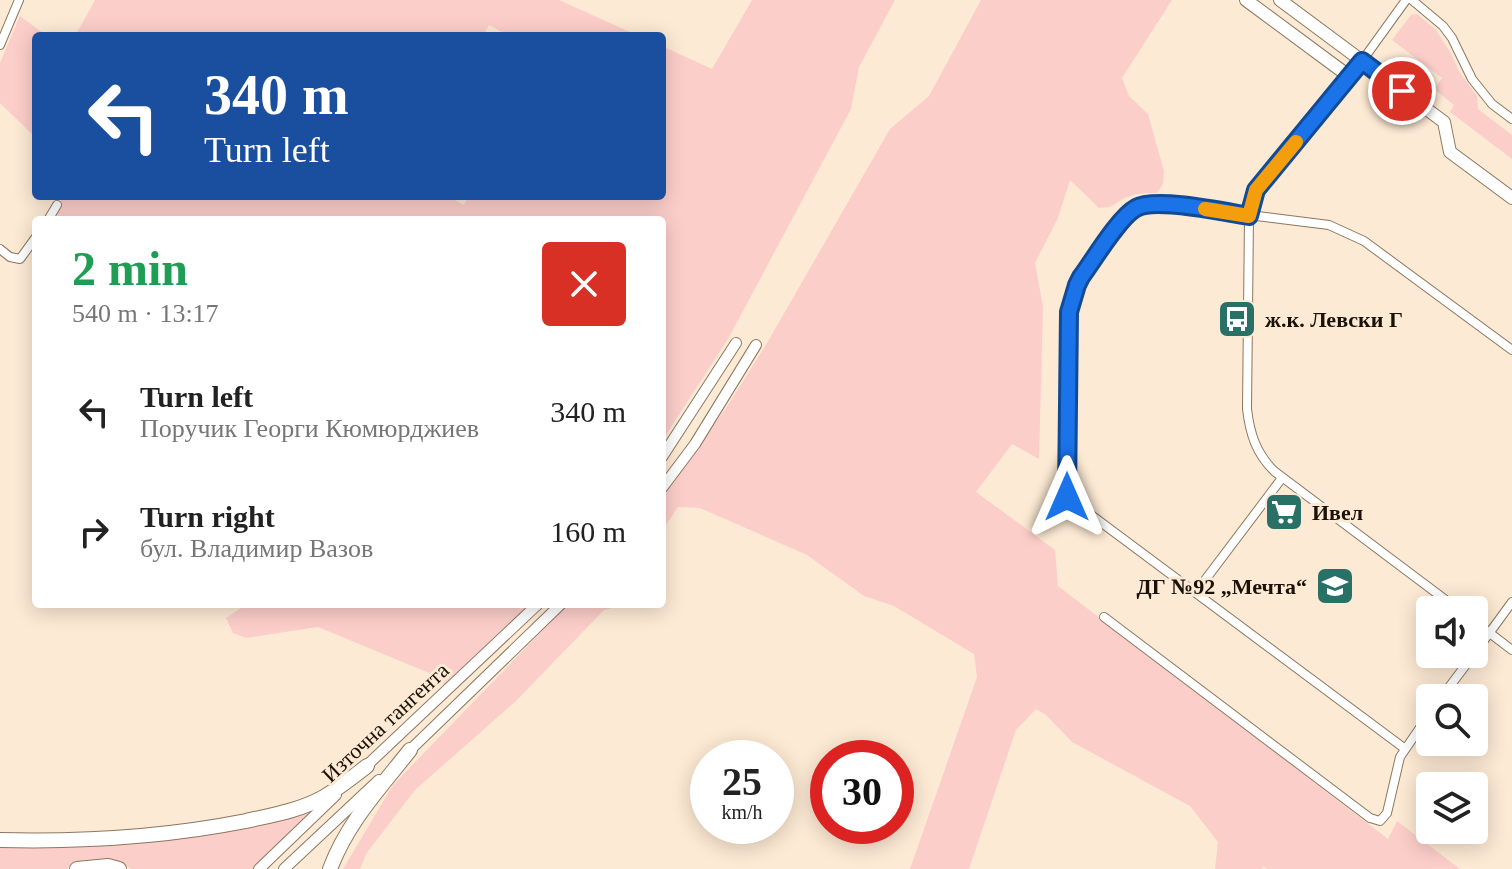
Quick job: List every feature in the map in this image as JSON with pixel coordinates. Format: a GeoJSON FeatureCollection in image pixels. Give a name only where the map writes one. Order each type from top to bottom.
{"type":"FeatureCollection","features":[{"type":"Feature","properties":{"kind":"highway"},"geometry":{"type":"LineString","coordinates":[[330,869],[357,816],[410,750]]}},
{"type":"Feature","properties":{"kind":"highway"},"geometry":{"type":"LineString","coordinates":[[0,840],[127,837],[223,825],[288,812],[321,799],[367,766]]}},
{"type":"Feature","properties":{"kind":"highway"},"geometry":{"type":"LineString","coordinates":[[77,869],[108,866],[119,869]]}},
{"type":"Feature","properties":{"kind":"main road"},"geometry":{"type":"LineString","coordinates":[[1246,0],[1350,77],[1362,61]]}},
{"type":"Feature","properties":{"kind":"main road"},"geometry":{"type":"LineString","coordinates":[[1280,0],[1444,122],[1450,152],[1512,198]]}},
{"type":"Feature","properties":{"kind":"street"},"geometry":{"type":"LineString","coordinates":[[0,45],[19,0]]}},
{"type":"Feature","properties":{"kind":"street"},"geometry":{"type":"LineString","coordinates":[[1362,61],[1406,0]]}},
{"type":"Feature","properties":{"kind":"street"},"geometry":{"type":"LineString","coordinates":[[1412,0],[1443,26],[1472,79],[1492,104],[1512,119]]}},
{"type":"Feature","properties":{"kind":"street"},"geometry":{"type":"LineString","coordinates":[[1350,77],[1256,190],[1249,216],[1247,409],[1251,437],[1265,463],[1282,478],[1440,596]]}},
{"type":"Feature","properties":{"kind":"street"},"geometry":{"type":"LineString","coordinates":[[1404,748],[1067,497],[1069,312],[1081,277],[1119,224],[1133,209],[1150,204],[1329,225],[1364,241],[1512,350]]}},
{"type":"Feature","properties":{"kind":"street"},"geometry":{"type":"LineString","coordinates":[[50,216],[57,205]]}},
{"type":"Feature","properties":{"kind":"street"},"geometry":{"type":"LineString","coordinates":[[0,249],[10,257],[20,259],[32,242]]}},
{"type":"Feature","properties":{"kind":"street"},"geometry":{"type":"LineString","coordinates":[[666,451],[736,343]]}},
{"type":"Feature","properties":{"kind":"street"},"geometry":{"type":"LineString","coordinates":[[666,483],[695,444],[756,345]]}},
{"type":"Feature","properties":{"kind":"street"},"geometry":{"type":"LineString","coordinates":[[1196,592],[1282,478]]}},
{"type":"Feature","properties":{"kind":"street"},"geometry":{"type":"LineString","coordinates":[[1512,602],[1489,633],[1512,650]]}},
{"type":"Feature","properties":{"kind":"street","name":"Източна тангента"},"geometry":{"type":"LineString","coordinates":[[259,869],[534,608]]}},
{"type":"Feature","properties":{"kind":"street","name":"Източна тангента"},"geometry":{"type":"LineString","coordinates":[[284,869],[557,608]]}},
{"type":"Feature","properties":{"kind":"street"},"geometry":{"type":"LineString","coordinates":[[1104,617],[1370,818],[1380,821],[1387,813],[1400,757],[1416,732]]}},
{"type":"Feature","properties":{"kind":"shaded area"},"geometry":{"type":"Polygon","coordinates":[[[95,0],[559,0],[630,32],[502,32],[489,25],[485,32],[77,32],[95,0]]]}},
{"type":"Feature","properties":{"kind":"shaded area"},"geometry":{"type":"Polygon","coordinates":[[[752,0],[895,0],[859,67],[851,109],[728,339],[666,435],[666,216],[58,216],[57,205],[61,200],[455,200],[464,205],[467,200],[666,200],[666,48],[712,69],[752,0]]]}},
{"type":"Feature","properties":{"kind":"shaded area"},"geometry":{"type":"Polygon","coordinates":[[[981,0],[1172,0],[1122,78],[1129,96],[1148,114],[1164,171],[1163,184],[1157,193],[1131,196],[1112,206],[1099,208],[1070,180],[1058,218],[1035,263],[1043,307],[1039,459],[1012,444],[976,492],[1055,550],[1058,586],[1388,839],[1397,821],[1416,835],[1416,844],[1427,844],[1460,869],[1267,869],[1263,866],[1262,869],[1215,869],[1218,842],[1190,806],[1072,742],[1036,709],[1016,730],[969,869],[910,869],[977,677],[974,654],[894,606],[864,596],[807,555],[700,508],[678,507],[666,525],[666,491],[728,405],[767,343],[890,129],[929,96],[981,0]]]}},
{"type":"Feature","properties":{"kind":"shaded area"},"geometry":{"type":"Polygon","coordinates":[[[1417,14],[1436,30],[1477,96],[1478,109],[1512,135],[1512,159],[1450,112],[1454,105],[1434,89],[1442,78],[1392,40],[1411,15],[1417,14]]]}},
{"type":"Feature","properties":{"kind":"shaded area"},"geometry":{"type":"Polygon","coordinates":[[[20,16],[42,32],[32,32],[32,134],[0,103],[0,63],[20,16]]]}},
{"type":"Feature","properties":{"kind":"shaded area"},"geometry":{"type":"Polygon","coordinates":[[[241,608],[528,608],[444,685],[434,675],[318,627],[246,638],[233,633],[226,618],[241,608]]]}},
{"type":"Feature","properties":{"kind":"shaded area"},"geometry":{"type":"Polygon","coordinates":[[[564,608],[612,608],[604,610],[516,701],[415,790],[366,854],[360,869],[343,869],[393,785],[564,608]]]}},
{"type":"Feature","properties":{"kind":"shaded area"},"geometry":{"type":"Polygon","coordinates":[[[323,803],[255,869],[131,869],[118,861],[73,864],[66,869],[0,869],[0,844],[112,841],[323,803]]]}},
{"type":"Feature","properties":{"kind":"slow traffic"},"geometry":{"type":"LineString","coordinates":[[1205,209],[1249,216],[1256,190],[1296,142]]}},
{"type":"Feature","properties":{"kind":"place","name":"ж.к. Левски Г"},"geometry":{"type":"Point","coordinates":[1237,319]}},
{"type":"Feature","properties":{"kind":"place","name":"Ивел"},"geometry":{"type":"Point","coordinates":[1284,512]}},
{"type":"Feature","properties":{"kind":"place","name":"ДГ №92 „Мечта“"},"geometry":{"type":"Point","coordinates":[1335,586]}},
{"type":"Feature","properties":{"kind":"route"},"geometry":{"type":"LineString","coordinates":[[1067,497],[1069,312],[1081,277],[1119,224],[1133,209],[1150,204],[1249,216],[1256,190],[1362,61],[1402,91]]}}]}
